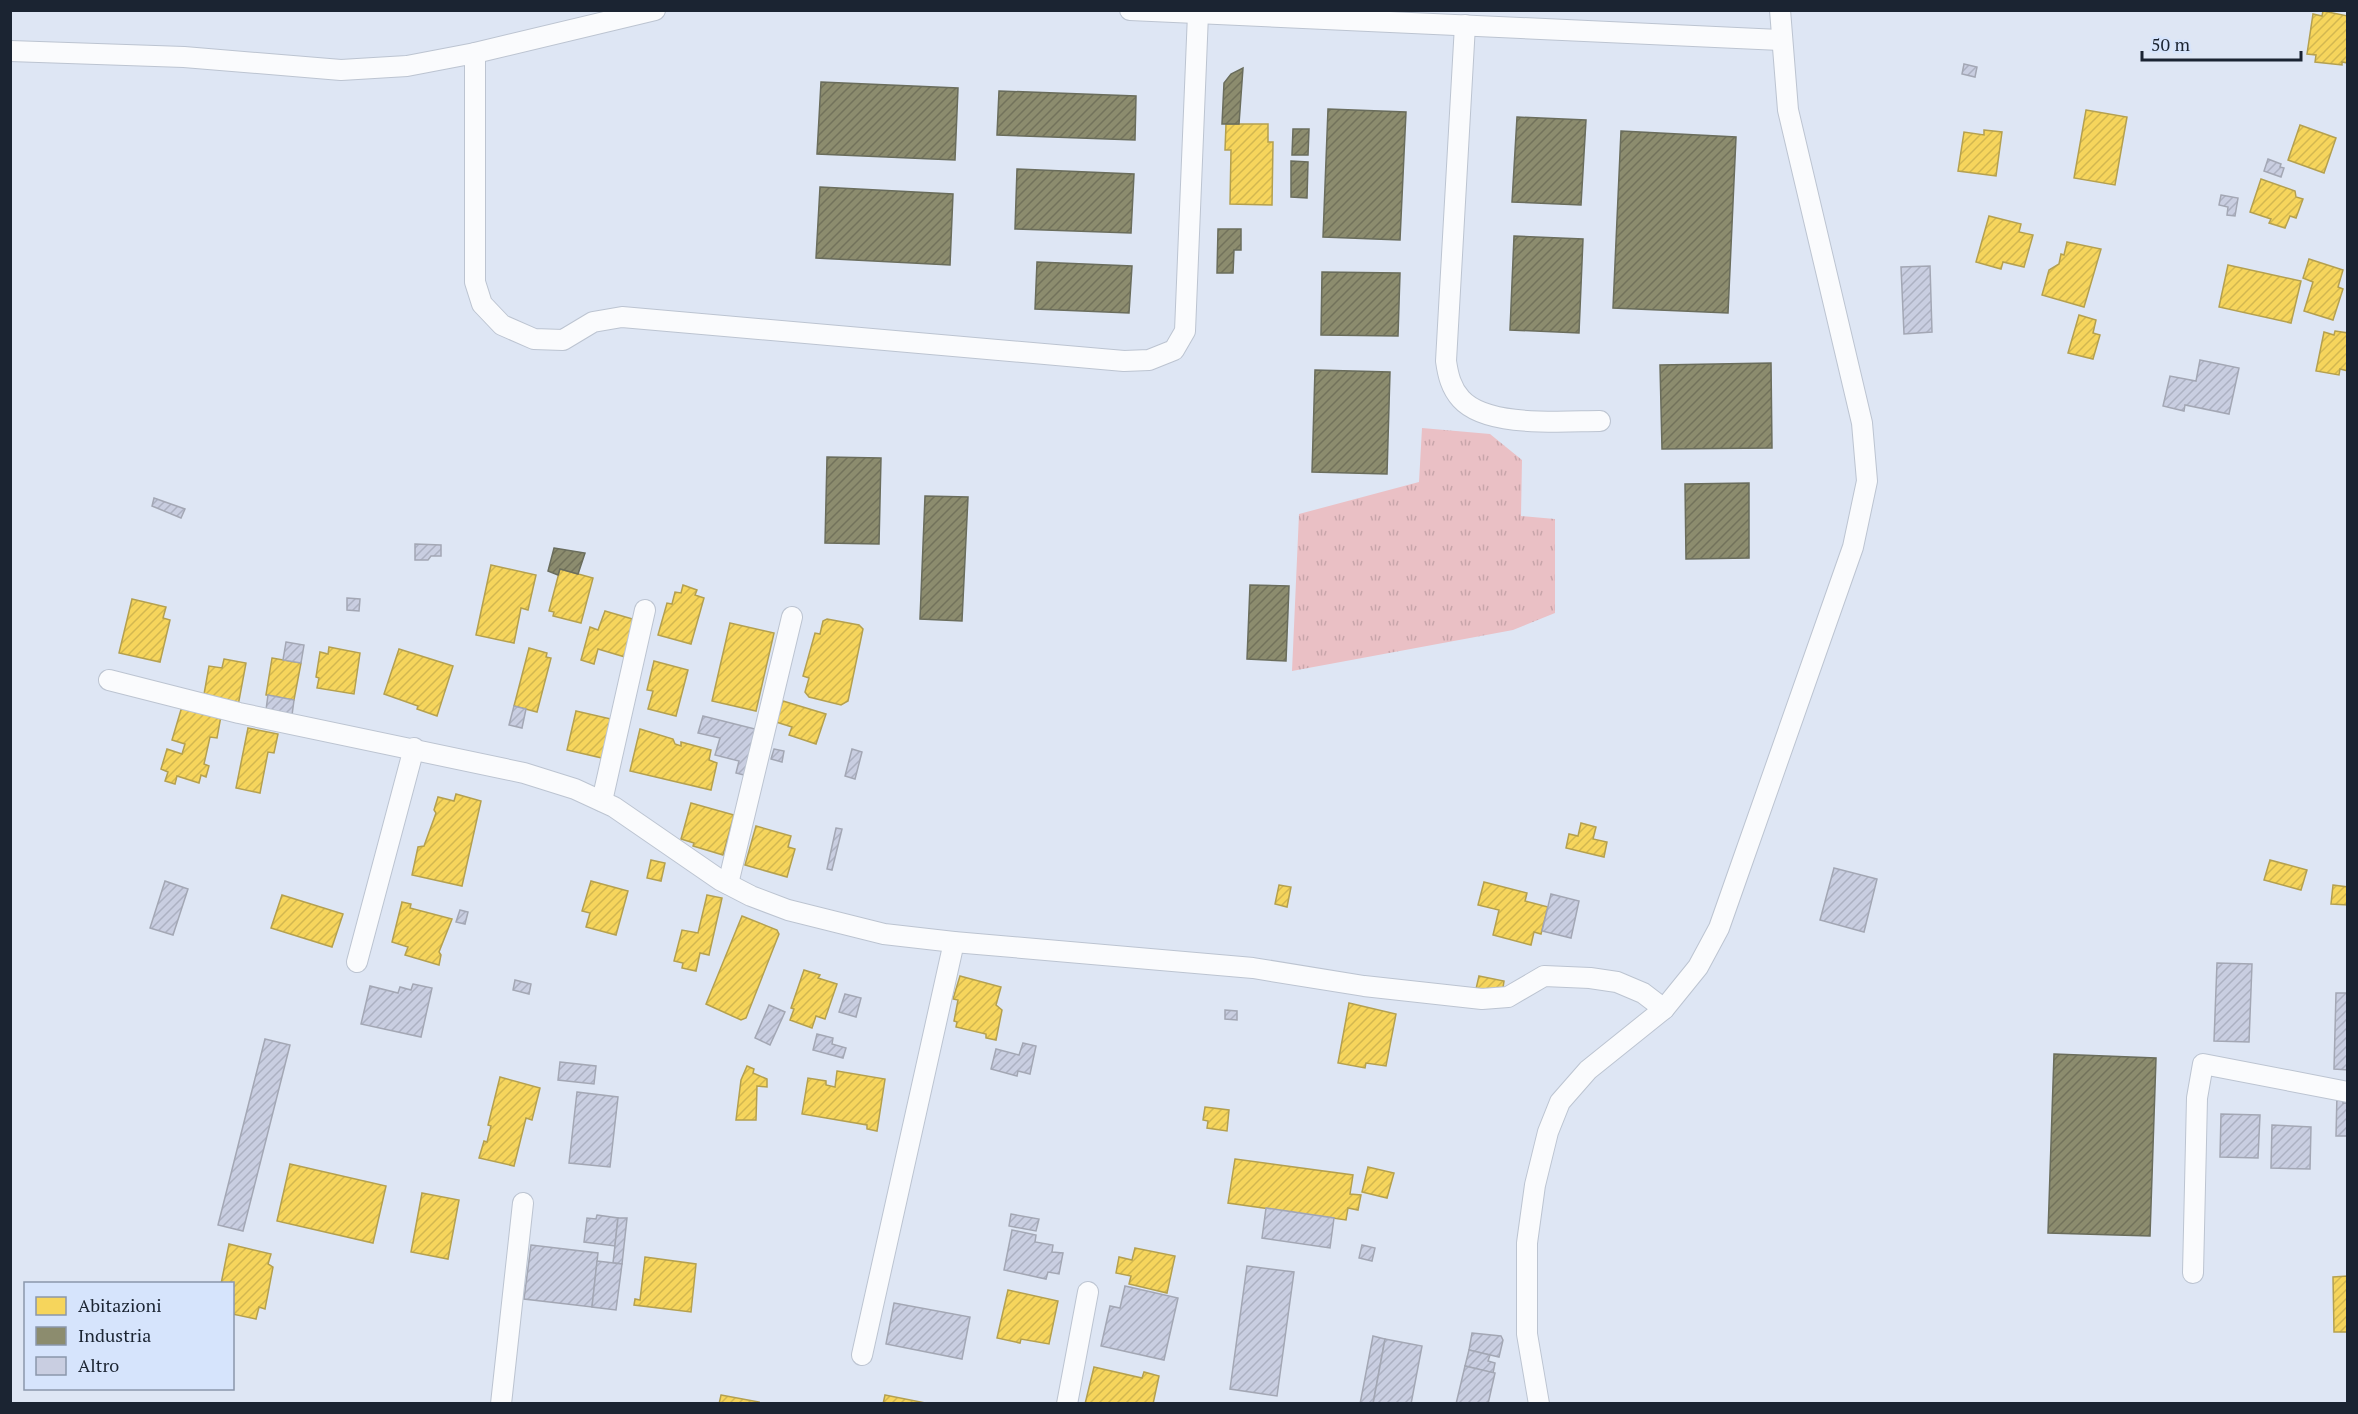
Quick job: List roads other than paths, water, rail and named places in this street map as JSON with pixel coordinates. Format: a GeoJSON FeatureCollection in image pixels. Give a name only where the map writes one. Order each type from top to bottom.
{"type":"FeatureCollection","features":[{"type":"Feature","properties":{"kind":"street"},"geometry":{"type":"LineString","coordinates":[[10,51],[184,57],[341,70],[407,66],[475,53],[655,10]]}},
{"type":"Feature","properties":{"kind":"street"},"geometry":{"type":"LineString","coordinates":[[1130,10],[1198,14],[1289,14],[1465,26],[1782,40]]}},
{"type":"Feature","properties":{"kind":"street"},"geometry":{"type":"LineString","coordinates":[[1539,1404],[1527,1334],[1527,1243],[1535,1185],[1548,1132],[1560,1102],[1588,1070],[1664,1009],[1698,967],[1719,928],[1853,547],[1868,481],[1862,423],[1788,110],[1780,10]]}},
{"type":"Feature","properties":{"kind":"street"},"geometry":{"type":"LineString","coordinates":[[475,53],[474,282],[482,304],[502,325],[534,339],[563,340],[593,322],[622,317],[1132,361],[1149,360],[1174,350],[1185,331],[1198,14]]}},
{"type":"Feature","properties":{"kind":"street"},"geometry":{"type":"LineString","coordinates":[[1465,26],[1446,361],[1450,382],[1461,400],[1482,412],[1506,420],[1600,421]]}},
{"type":"Feature","properties":{"kind":"street"},"geometry":{"type":"LineString","coordinates":[[602,801],[645,610]]}},
{"type":"Feature","properties":{"kind":"street"},"geometry":{"type":"LineString","coordinates":[[728,884],[792,617]]}},
{"type":"Feature","properties":{"kind":"street"},"geometry":{"type":"LineString","coordinates":[[109,680],[239,713],[524,772],[575,789],[614,807],[728,884],[751,896],[788,910],[884,934],[1253,968],[1364,986],[1482,999],[1508,997],[1544,976],[1590,978],[1617,982],[1643,993],[1664,1009]]}},
{"type":"Feature","properties":{"kind":"street"},"geometry":{"type":"LineString","coordinates":[[357,962],[414,748]]}},
{"type":"Feature","properties":{"kind":"street"},"geometry":{"type":"LineString","coordinates":[[862,1355],[954,942]]}},
{"type":"Feature","properties":{"kind":"street"},"geometry":{"type":"LineString","coordinates":[[2193,1273],[2197,1098],[2203,1064],[2348,1092]]}},
{"type":"Feature","properties":{"kind":"street"},"geometry":{"type":"LineString","coordinates":[[501,1404],[523,1203]]}},
{"type":"Feature","properties":{"kind":"street"},"geometry":{"type":"LineString","coordinates":[[1067,1404],[1088,1292]]}}]}
